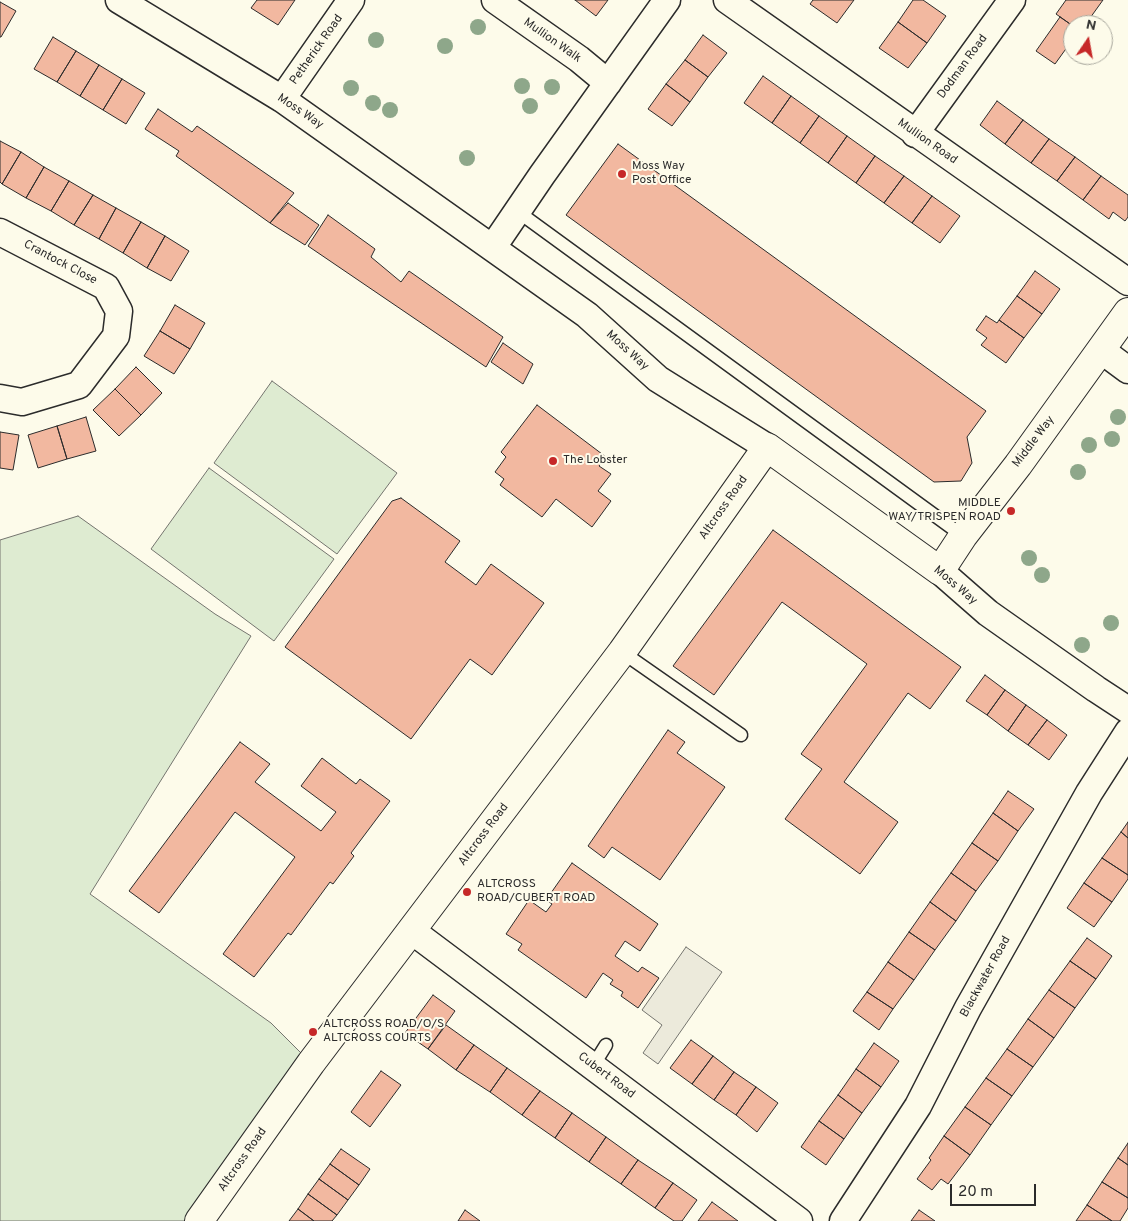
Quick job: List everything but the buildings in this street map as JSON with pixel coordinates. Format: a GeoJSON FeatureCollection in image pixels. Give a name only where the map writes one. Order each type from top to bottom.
{"type":"FeatureCollection","features":[{"type":"Feature","properties":{"kind":"street","name":"Moss Way"},"geometry":{"type":"LineString","coordinates":[[119,0],[282,99],[493,247],[587,315],[658,379],[767,447],[940,571],[988,613],[1128,710]]}},
{"type":"Feature","properties":{"kind":"street","name":"Petherick Road"},"geometry":{"type":"LineString","coordinates":[[282,99],[351,0]]}},
{"type":"Feature","properties":{"kind":"street","name":"Mullion Walk"},"geometry":{"type":"LineString","coordinates":[[495,0],[579,59],[608,83]]}},
{"type":"Feature","properties":{"kind":"street"},"geometry":{"type":"LineString","coordinates":[[493,247],[668,0]]}},
{"type":"Feature","properties":{"kind":"street","name":"Mullion Road"},"geometry":{"type":"LineString","coordinates":[[727,0],[1128,282]]}},
{"type":"Feature","properties":{"kind":"street","name":"Dodman Road"},"geometry":{"type":"LineString","coordinates":[[916,134],[1012,0]]}},
{"type":"Feature","properties":{"kind":"street","name":"Crantock Close"},"geometry":{"type":"LineString","coordinates":[[0,232],[106,287],[119,311],[116,336],[79,385],[22,402],[0,398]]}},
{"type":"Feature","properties":{"kind":"street","name":"Middle Way"},"geometry":{"type":"LineString","coordinates":[[940,571],[963,536],[1018,465],[1128,312]]}},
{"type":"Feature","properties":{"kind":"street"},"geometry":{"type":"LineString","coordinates":[[1101,350],[1128,370]]}},
{"type":"Feature","properties":{"kind":"street","name":"Altcross Road"},"geometry":{"type":"LineString","coordinates":[[199,1221],[311,1063],[622,652],[767,447]]}},
{"type":"Feature","properties":{"kind":"street","name":"Blackwater Road"},"geometry":{"type":"LineString","coordinates":[[844,1221],[918,1106],[968,1008],[1045,870],[1089,793],[1128,732]]}},
{"type":"Feature","properties":{"kind":"street","name":"Cubert Road"},"geometry":{"type":"LineString","coordinates":[[412,931],[600,1056],[799,1221]]}},
{"type":"Feature","properties":{"kind":"lane"},"geometry":{"type":"LineString","coordinates":[[517,211],[963,536]]}},
{"type":"Feature","properties":{"kind":"lane"},"geometry":{"type":"LineString","coordinates":[[622,652],[741,735]]}},
{"type":"Feature","properties":{"kind":"green space"},"geometry":{"type":"Polygon","coordinates":[[[272,381],[397,473],[337,554],[214,463],[272,381]]]}},
{"type":"Feature","properties":{"kind":"green space"},"geometry":{"type":"Polygon","coordinates":[[[209,468],[334,559],[274,641],[151,549],[209,468]]]}},
{"type":"Feature","properties":{"kind":"green space"},"geometry":{"type":"Polygon","coordinates":[[[78,516],[215,614],[251,636],[90,894],[271,1023],[311,1063],[199,1221],[0,1221],[0,540],[78,516]]]}},
{"type":"Feature","properties":{"kind":"shaded area"},"geometry":{"type":"Polygon","coordinates":[[[686,947],[722,972],[658,1064],[643,1053],[662,1025],[642,1010],[686,947]]]}},
{"type":"Feature","properties":{"kind":"place","name":"Moss Way Post Office"},"geometry":{"type":"Point","coordinates":[622,174]}},
{"type":"Feature","properties":{"kind":"place","name":"The Lobster"},"geometry":{"type":"Point","coordinates":[553,461]}},
{"type":"Feature","properties":{"kind":"place","name":"MIDDLE WAY/TRISPEN ROAD"},"geometry":{"type":"Point","coordinates":[1011,511]}},
{"type":"Feature","properties":{"kind":"place","name":"ALTCROSS ROAD/CUBERT ROAD"},"geometry":{"type":"Point","coordinates":[467,892]}},
{"type":"Feature","properties":{"kind":"place","name":"ALTCROSS ROAD/O/S ALTCROSS COURTS"},"geometry":{"type":"Point","coordinates":[313,1032]}}]}
